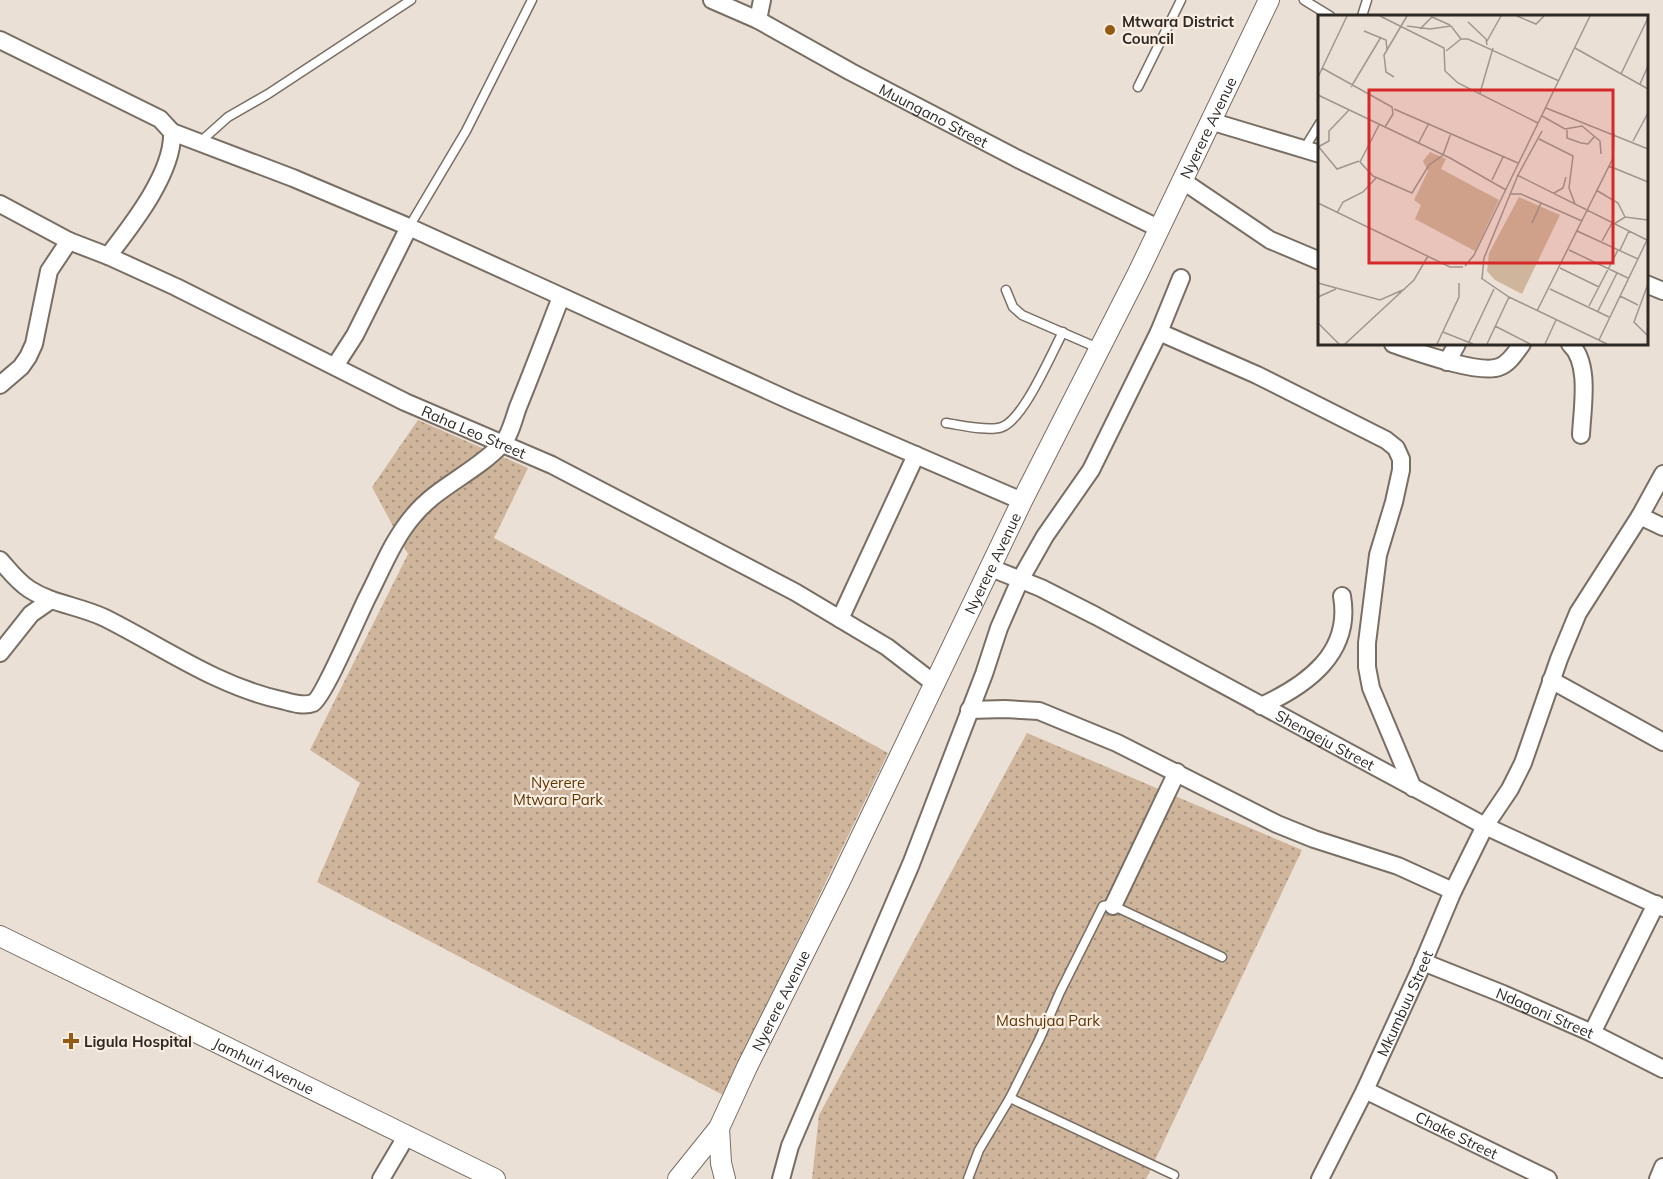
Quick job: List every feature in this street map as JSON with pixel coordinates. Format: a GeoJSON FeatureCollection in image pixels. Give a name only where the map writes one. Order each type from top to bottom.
{"type":"FeatureCollection","features":[{"type":"Feature","properties":{"kind":"street","name":"Muungano Street"},"geometry":{"type":"LineString","coordinates":[[712,0],[758,20],[851,72],[1158,228]]}},
{"type":"Feature","properties":{"kind":"street"},"geometry":{"type":"LineString","coordinates":[[758,20],[762,0]]}},
{"type":"Feature","properties":{"kind":"street","name":"Nyerere Avenue"},"geometry":{"type":"LineString","coordinates":[[719,1128],[785,986],[825,912],[1022,501],[1138,273],[1269,0]]}},
{"type":"Feature","properties":{"kind":"street"},"geometry":{"type":"LineString","coordinates":[[0,40],[160,119],[172,132],[293,178],[409,227],[802,407],[1022,501]]}},
{"type":"Feature","properties":{"kind":"street"},"geometry":{"type":"LineString","coordinates":[[1210,121],[1312,152]]}},
{"type":"Feature","properties":{"kind":"street"},"geometry":{"type":"LineString","coordinates":[[108,256],[146,204],[165,166],[172,144],[172,132]]}},
{"type":"Feature","properties":{"kind":"street"},"geometry":{"type":"LineString","coordinates":[[1183,181],[1270,240],[1318,260]]}},
{"type":"Feature","properties":{"kind":"street","name":"Raha Leo Street"},"geometry":{"type":"LineString","coordinates":[[0,204],[69,241],[108,256],[405,402],[562,470],[795,592],[887,647],[934,684]]}},
{"type":"Feature","properties":{"kind":"street"},"geometry":{"type":"LineString","coordinates":[[335,366],[360,327],[409,227]]}},
{"type":"Feature","properties":{"kind":"street"},"geometry":{"type":"LineString","coordinates":[[0,385],[21,367],[28,357],[34,344],[49,271],[69,241]]}},
{"type":"Feature","properties":{"kind":"street"},"geometry":{"type":"LineString","coordinates":[[781,1179],[790,1146],[911,864],[999,628],[1020,579],[1045,536],[1091,470],[1159,332],[1180,278]]}},
{"type":"Feature","properties":{"kind":"street"},"geometry":{"type":"LineString","coordinates":[[1648,284],[1663,291]]}},
{"type":"Feature","properties":{"kind":"street"},"geometry":{"type":"LineString","coordinates":[[0,560],[22,584],[51,600],[103,617],[167,653],[246,690],[297,704],[312,703],[317,699],[331,674],[362,607],[405,527],[431,499],[504,443],[561,297]]}},
{"type":"Feature","properties":{"kind":"street"},"geometry":{"type":"LineString","coordinates":[[1159,332],[1257,375],[1386,440],[1396,448],[1401,459],[1401,470],[1378,555],[1367,643],[1367,667],[1371,687],[1413,788]]}},
{"type":"Feature","properties":{"kind":"street"},"geometry":{"type":"LineString","coordinates":[[1396,345],[1447,362],[1478,368],[1498,368],[1521,345]]}},
{"type":"Feature","properties":{"kind":"street"},"geometry":{"type":"LineString","coordinates":[[1447,362],[1456,345]]}},
{"type":"Feature","properties":{"kind":"street"},"geometry":{"type":"LineString","coordinates":[[1571,345],[1578,350],[1582,361],[1584,385],[1581,435]]}},
{"type":"Feature","properties":{"kind":"street"},"geometry":{"type":"LineString","coordinates":[[840,619],[916,455]]}},
{"type":"Feature","properties":{"kind":"street","name":"Mkumbuu Street"},"geometry":{"type":"LineString","coordinates":[[1320,1179],[1365,1090],[1453,891],[1485,826],[1510,789],[1523,763],[1534,737],[1551,680],[1578,613],[1640,516],[1663,474]]}},
{"type":"Feature","properties":{"kind":"street"},"geometry":{"type":"LineString","coordinates":[[1640,516],[1663,527]]}},
{"type":"Feature","properties":{"kind":"street","name":"Shengeju Street"},"geometry":{"type":"LineString","coordinates":[[990,568],[1041,588],[1095,616],[1485,826],[1660,906]]}},
{"type":"Feature","properties":{"kind":"street"},"geometry":{"type":"LineString","coordinates":[[1261,706],[1288,694],[1323,667],[1340,636],[1344,615],[1342,596]]}},
{"type":"Feature","properties":{"kind":"street"},"geometry":{"type":"LineString","coordinates":[[0,653],[31,614],[51,600]]}},
{"type":"Feature","properties":{"kind":"street"},"geometry":{"type":"LineString","coordinates":[[1551,680],[1663,742]]}},
{"type":"Feature","properties":{"kind":"street"},"geometry":{"type":"LineString","coordinates":[[969,710],[1039,711],[1117,743],[1277,824],[1398,866],[1453,891]]}},
{"type":"Feature","properties":{"kind":"street"},"geometry":{"type":"LineString","coordinates":[[1113,906],[1177,772]]}},
{"type":"Feature","properties":{"kind":"street"},"geometry":{"type":"LineString","coordinates":[[1592,1033],[1660,906]]}},
{"type":"Feature","properties":{"kind":"street","name":"Jamhuri Avenue"},"geometry":{"type":"LineString","coordinates":[[0,936],[495,1179]]}},
{"type":"Feature","properties":{"kind":"street","name":"Ndagoni Street"},"geometry":{"type":"LineString","coordinates":[[1423,963],[1503,994],[1592,1033],[1663,1069]]}},
{"type":"Feature","properties":{"kind":"street","name":"Chake Street"},"geometry":{"type":"LineString","coordinates":[[1365,1090],[1548,1179]]}},
{"type":"Feature","properties":{"kind":"street"},"geometry":{"type":"LineString","coordinates":[[678,1179],[719,1128]]}},
{"type":"Feature","properties":{"kind":"street"},"geometry":{"type":"LineString","coordinates":[[719,1128],[721,1162],[725,1179]]}},
{"type":"Feature","properties":{"kind":"street"},"geometry":{"type":"LineString","coordinates":[[381,1179],[407,1135]]}},
{"type":"Feature","properties":{"kind":"street"},"geometry":{"type":"LineString","coordinates":[[1658,1179],[1663,1167]]}},
{"type":"Feature","properties":{"kind":"lane"},"geometry":{"type":"LineString","coordinates":[[200,142],[228,117],[320,61],[411,0]]}},
{"type":"Feature","properties":{"kind":"lane"},"geometry":{"type":"LineString","coordinates":[[409,227],[466,131],[532,0]]}},
{"type":"Feature","properties":{"kind":"lane"},"geometry":{"type":"LineString","coordinates":[[1138,87],[1181,0]]}},
{"type":"Feature","properties":{"kind":"lane"},"geometry":{"type":"LineString","coordinates":[[1362,15],[1367,0]]}},
{"type":"Feature","properties":{"kind":"lane"},"geometry":{"type":"LineString","coordinates":[[1310,2],[1329,15]]}},
{"type":"Feature","properties":{"kind":"lane"},"geometry":{"type":"LineString","coordinates":[[1312,152],[1318,130]]}},
{"type":"Feature","properties":{"kind":"lane"},"geometry":{"type":"LineString","coordinates":[[1006,290],[1013,307],[1022,315],[1098,348]]}},
{"type":"Feature","properties":{"kind":"lane"},"geometry":{"type":"LineString","coordinates":[[946,423],[986,428],[1002,427],[1010,422],[1021,410],[1034,388],[1063,332]]}},
{"type":"Feature","properties":{"kind":"lane"},"geometry":{"type":"LineString","coordinates":[[968,1179],[979,1150],[1010,1098],[1100,910],[1108,905],[1113,906],[1222,957]]}},
{"type":"Feature","properties":{"kind":"lane"},"geometry":{"type":"LineString","coordinates":[[1010,1098],[1174,1175]]}},
{"type":"Feature","properties":{"kind":"green space","name":"Nyerere Mtwara Park"},"geometry":{"type":"Polygon","coordinates":[[[418,420],[528,468],[494,538],[888,753],[723,1095],[317,882],[360,783],[310,750],[408,554],[372,487],[418,420]]]}},
{"type":"Feature","properties":{"kind":"green space","name":"Mashujaa Park"},"geometry":{"type":"Polygon","coordinates":[[[1027,733],[1302,850],[1146,1179],[812,1179],[819,1115],[1027,733]]]}},
{"type":"Feature","properties":{"kind":"place","name":"Mtwara District Council"},"geometry":{"type":"Point","coordinates":[1110,30]}},
{"type":"Feature","properties":{"kind":"place","name":"Ligula Hospital"},"geometry":{"type":"Point","coordinates":[71,1041]}}]}
